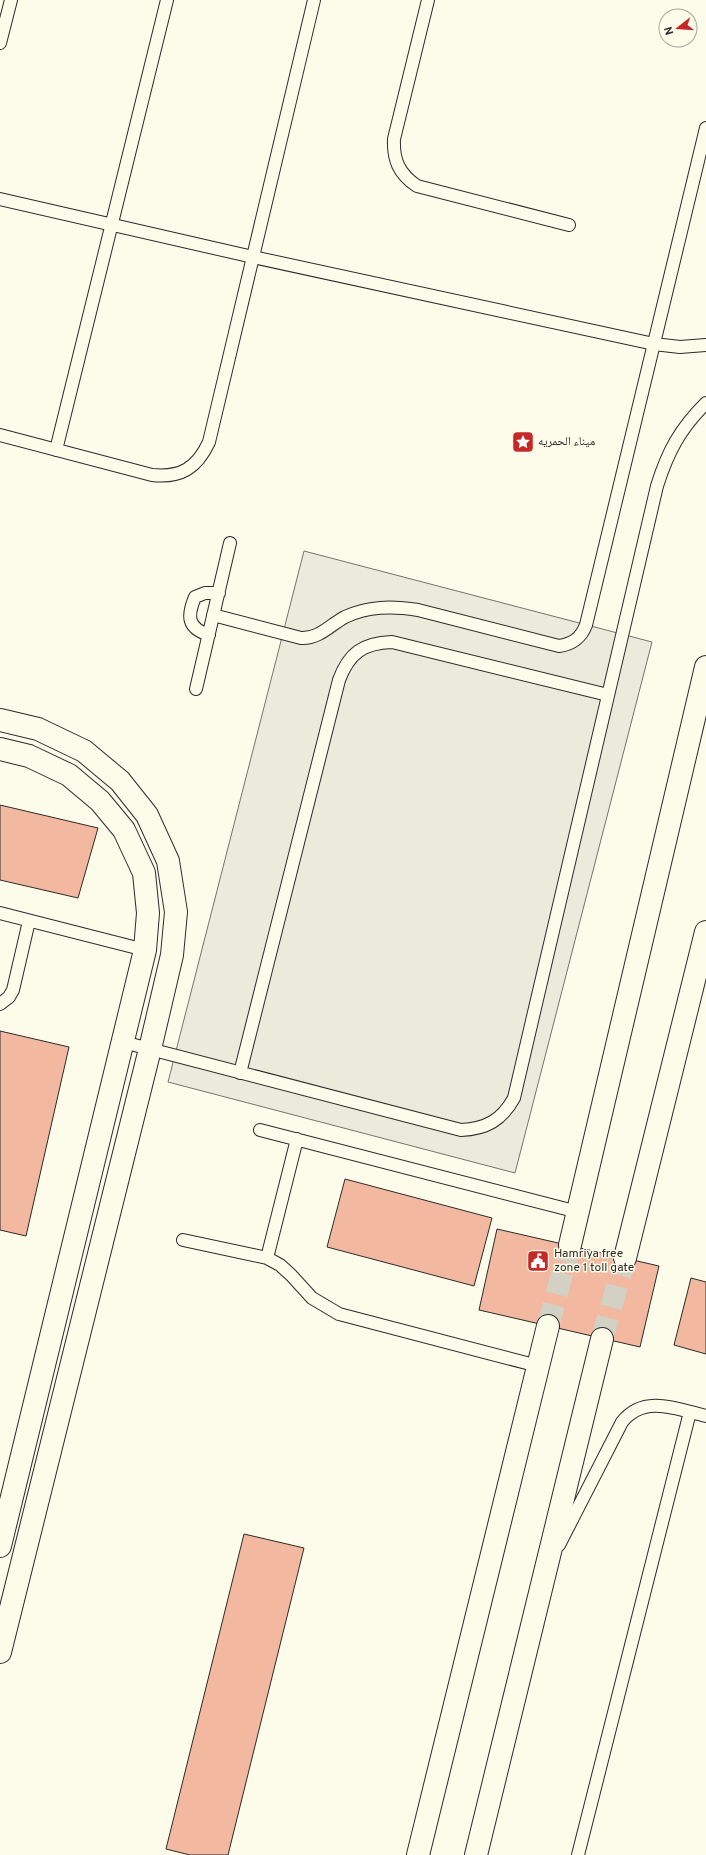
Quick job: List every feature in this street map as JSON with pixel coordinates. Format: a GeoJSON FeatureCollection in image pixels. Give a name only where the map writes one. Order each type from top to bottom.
{"type":"FeatureCollection","features":[{"type":"Feature","properties":{"kind":"street"},"geometry":{"type":"LineString","coordinates":[[570,1245],[706,667]]}},
{"type":"Feature","properties":{"kind":"street"},"geometry":{"type":"LineString","coordinates":[[0,720],[38,730],[84,751],[120,782],[147,815],[168,861],[176,912],[172,954],[150,1049],[0,1652]]}},
{"type":"Feature","properties":{"kind":"street"},"geometry":{"type":"LineString","coordinates":[[0,749],[29,756],[69,775],[100,801],[124,830],[144,873],[148,913],[145,950],[0,1546]]}},
{"type":"Feature","properties":{"kind":"street"},"geometry":{"type":"LineString","coordinates":[[624,1258],[706,932]]}},
{"type":"Feature","properties":{"kind":"street"},"geometry":{"type":"LineString","coordinates":[[418,1855],[548,1326]]}},
{"type":"Feature","properties":{"kind":"street"},"geometry":{"type":"LineString","coordinates":[[476,1855],[602,1339]]}},
{"type":"Feature","properties":{"kind":"lane"},"geometry":{"type":"LineString","coordinates":[[0,43],[11,0]]}},
{"type":"Feature","properties":{"kind":"lane"},"geometry":{"type":"LineString","coordinates":[[56,450],[167,0]]}},
{"type":"Feature","properties":{"kind":"lane"},"geometry":{"type":"LineString","coordinates":[[0,435],[152,475],[164,476],[186,470],[204,454],[209,442],[314,0]]}},
{"type":"Feature","properties":{"kind":"lane"},"geometry":{"type":"LineString","coordinates":[[428,0],[394,139],[393,151],[396,163],[401,173],[416,186],[569,225]]}},
{"type":"Feature","properties":{"kind":"lane"},"geometry":{"type":"LineString","coordinates":[[213,614],[301,638],[308,638],[315,636],[346,617],[362,611],[378,607],[397,607],[418,610],[559,646],[568,645],[576,641],[582,634],[586,625],[706,128]]}},
{"type":"Feature","properties":{"kind":"lane"},"geometry":{"type":"LineString","coordinates":[[0,199],[253,257],[654,344],[680,347],[706,345]]}},
{"type":"Feature","properties":{"kind":"lane"},"geometry":{"type":"LineString","coordinates":[[123,1042],[461,1130],[473,1130],[484,1127],[496,1121],[503,1115],[514,1098],[657,486],[665,461],[677,437],[691,418],[706,403]]}},
{"type":"Feature","properties":{"kind":"lane"},"geometry":{"type":"LineString","coordinates":[[196,689],[230,542]]}},
{"type":"Feature","properties":{"kind":"lane"},"geometry":{"type":"LineString","coordinates":[[209,635],[196,630],[192,626],[190,615],[193,602],[195,597],[205,593],[219,593]]}},
{"type":"Feature","properties":{"kind":"lane"},"geometry":{"type":"LineString","coordinates":[[240,1072],[339,680],[344,667],[353,655],[364,647],[392,642],[608,695]]}},
{"type":"Feature","properties":{"kind":"lane"},"geometry":{"type":"LineString","coordinates":[[0,913],[145,950]]}},
{"type":"Feature","properties":{"kind":"lane"},"geometry":{"type":"LineString","coordinates":[[0,1004],[9,997],[13,990],[29,921]]}},
{"type":"Feature","properties":{"kind":"lane"},"geometry":{"type":"LineString","coordinates":[[260,1130],[578,1212]]}},
{"type":"Feature","properties":{"kind":"lane"},"geometry":{"type":"LineString","coordinates":[[267,1258],[297,1139]]}},
{"type":"Feature","properties":{"kind":"lane"},"geometry":{"type":"LineString","coordinates":[[183,1240],[267,1258],[280,1265],[312,1298],[339,1314],[538,1366]]}},
{"type":"Feature","properties":{"kind":"lane"},"geometry":{"type":"LineString","coordinates":[[543,1576],[622,1422],[629,1414],[647,1406],[656,1405],[706,1416]]}},
{"type":"Feature","properties":{"kind":"lane"},"geometry":{"type":"LineString","coordinates":[[578,1855],[690,1412]]}},
{"type":"Feature","properties":{"kind":"shaded area"},"geometry":{"type":"Polygon","coordinates":[[[304,551],[652,642],[515,1173],[168,1082],[304,551]]]}},
{"type":"Feature","properties":{"kind":"building"},"geometry":{"type":"Polygon","coordinates":[[[0,805],[98,828],[78,898],[0,880],[0,805]]]}},
{"type":"Feature","properties":{"kind":"building"},"geometry":{"type":"Polygon","coordinates":[[[0,1031],[69,1047],[26,1236],[0,1230],[0,1031]]]}},
{"type":"Feature","properties":{"kind":"building"},"geometry":{"type":"Polygon","coordinates":[[[345,1179],[492,1218],[474,1286],[327,1247],[345,1179]]]}},
{"type":"Feature","properties":{"kind":"building"},"geometry":{"type":"Polygon","coordinates":[[[497,1229],[659,1266],[640,1347],[479,1310],[497,1229]]]}},
{"type":"Feature","properties":{"kind":"building"},"geometry":{"type":"Polygon","coordinates":[[[691,1278],[706,1282],[706,1354],[674,1345],[691,1278]]]}},
{"type":"Feature","properties":{"kind":"building"},"geometry":{"type":"Polygon","coordinates":[[[244,1534],[304,1548],[228,1855],[190,1855],[166,1849],[244,1534]]]}},
{"type":"Feature","properties":{"kind":"tunnel"},"geometry":{"type":"LineString","coordinates":[[548,1326],[570,1245]]}},
{"type":"Feature","properties":{"kind":"tunnel"},"geometry":{"type":"LineString","coordinates":[[602,1339],[625,1258]]}},
{"type":"Feature","properties":{"kind":"place","name":"ميناء الحمريه"},"geometry":{"type":"Point","coordinates":[523,442]}},
{"type":"Feature","properties":{"kind":"place","name":"Hamriya free zone 1 toll gate"},"geometry":{"type":"Point","coordinates":[538,1261]}}]}
